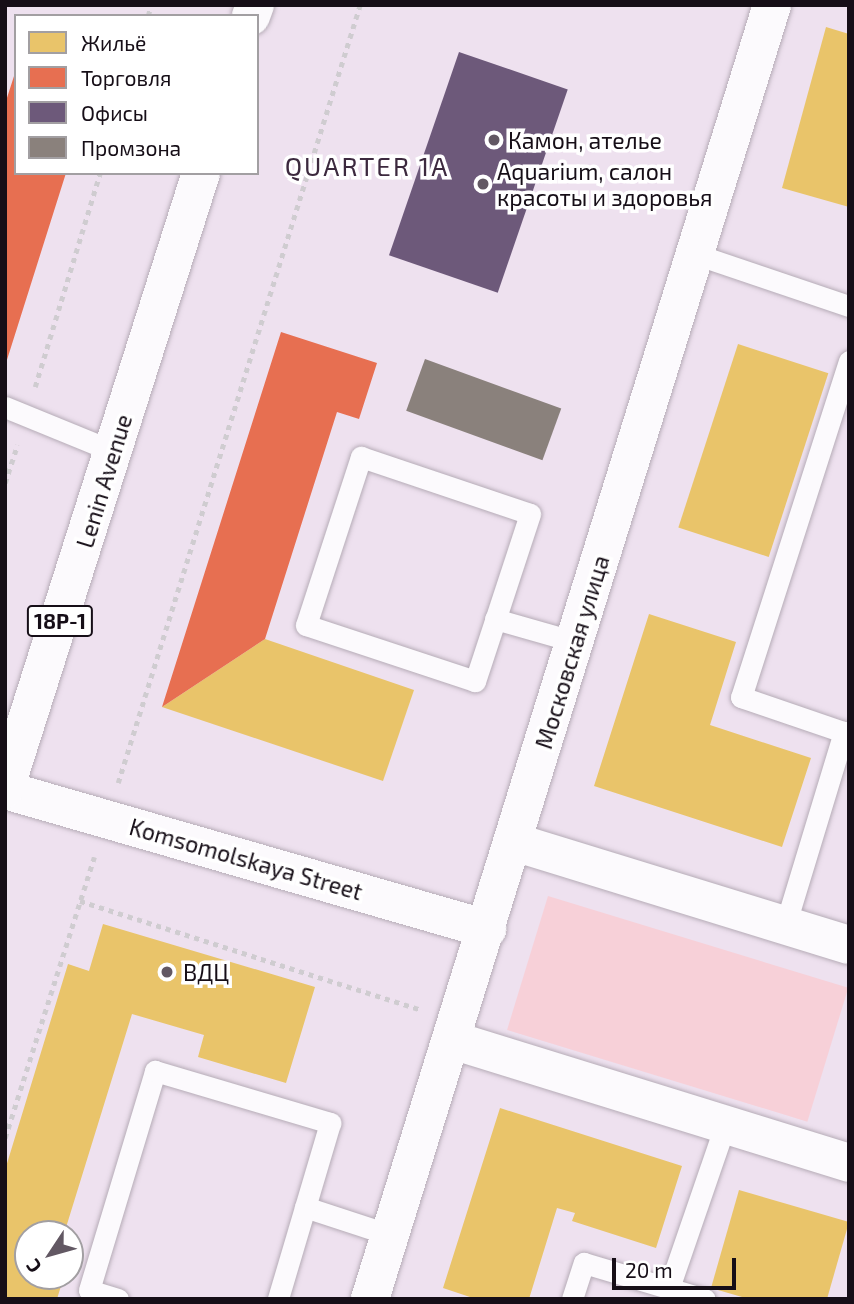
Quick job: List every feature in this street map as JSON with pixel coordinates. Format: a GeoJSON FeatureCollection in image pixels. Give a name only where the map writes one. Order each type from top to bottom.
{"type":"FeatureCollection","features":[{"type":"Feature","properties":{"kind":"street","name":"Московская улица"},"geometry":{"type":"LineString","coordinates":[[370,1299],[390,1235],[437,1032],[487,929],[772,5]]}},
{"type":"Feature","properties":{"kind":"street","name":"Lenin Avenue"},"geometry":{"type":"LineString","coordinates":[[5,789],[200,175]]}},
{"type":"Feature","properties":{"kind":"street","name":"Komsomolskaya Street"},"geometry":{"type":"LineString","coordinates":[[5,789],[487,929]]}},
{"type":"Feature","properties":{"kind":"street"},"geometry":{"type":"LineString","coordinates":[[514,842],[849,945]]}},
{"type":"Feature","properties":{"kind":"street"},"geometry":{"type":"LineString","coordinates":[[437,1032],[849,1163]]}},
{"type":"Feature","properties":{"kind":"lane"},"geometry":{"type":"LineString","coordinates":[[695,254],[849,306]]}},
{"type":"Feature","properties":{"kind":"lane"},"geometry":{"type":"LineString","coordinates":[[785,926],[846,733],[741,697],[849,361]]}},
{"type":"Feature","properties":{"kind":"lane"},"geometry":{"type":"LineString","coordinates":[[5,407],[113,451]]}},
{"type":"Feature","properties":{"kind":"lane"},"geometry":{"type":"LineString","coordinates":[[361,457],[530,514],[495,619],[475,681],[306,625],[361,457]]}},
{"type":"Feature","properties":{"kind":"lane"},"geometry":{"type":"LineString","coordinates":[[495,619],[576,642]]}},
{"type":"Feature","properties":{"kind":"lane"},"geometry":{"type":"LineString","coordinates":[[118,1299],[89,1290],[155,1070],[330,1123],[278,1299]]}},
{"type":"Feature","properties":{"kind":"lane"},"geometry":{"type":"LineString","coordinates":[[669,1288],[725,1125]]}},
{"type":"Feature","properties":{"kind":"lane"},"geometry":{"type":"LineString","coordinates":[[305,1207],[390,1235]]}},
{"type":"Feature","properties":{"kind":"lane"},"geometry":{"type":"LineString","coordinates":[[572,1299],[584,1263],[705,1299]]}},
{"type":"Feature","properties":{"kind":"path"},"geometry":{"type":"LineString","coordinates":[[114,794],[360,5]]}},
{"type":"Feature","properties":{"kind":"path"},"geometry":{"type":"LineString","coordinates":[[26,415],[99,175]]}},
{"type":"Feature","properties":{"kind":"path"},"geometry":{"type":"LineString","coordinates":[[5,1138],[95,856]]}},
{"type":"Feature","properties":{"kind":"path"},"geometry":{"type":"LineString","coordinates":[[80,901],[425,1011],[437,1032]]}},
{"type":"Feature","properties":{"kind":"shaded area"},"geometry":{"type":"Polygon","coordinates":[[[548,896],[848,988],[807,1122],[507,1030],[548,896]]]}},
{"type":"Feature","properties":{"kind":"building: Жильё"},"geometry":{"type":"Polygon","coordinates":[[[826,27],[849,34],[849,207],[782,188],[826,27]]]}},
{"type":"Feature","properties":{"kind":"building: Жильё"},"geometry":{"type":"Polygon","coordinates":[[[738,344],[828,373],[769,557],[678,528],[738,344]]]}},
{"type":"Feature","properties":{"kind":"building: Жильё"},"geometry":{"type":"Polygon","coordinates":[[[649,614],[736,642],[710,725],[811,758],[782,847],[594,786],[649,614]]]}},
{"type":"Feature","properties":{"kind":"building: Жильё"},"geometry":{"type":"Polygon","coordinates":[[[265,639],[414,690],[383,781],[162,707],[265,639]]]}},
{"type":"Feature","properties":{"kind":"building: Жильё"},"geometry":{"type":"Polygon","coordinates":[[[103,924],[315,987],[286,1083],[198,1057],[204,1035],[132,1014],[68,1220],[14,1220],[14,1290],[60,1290],[57,1299],[5,1299],[5,1170],[68,964],[89,971],[103,924]]]}},
{"type":"Feature","properties":{"kind":"building: Жильё"},"geometry":{"type":"Polygon","coordinates":[[[500,1108],[682,1166],[656,1248],[572,1221],[575,1213],[557,1208],[529,1299],[476,1299],[443,1288],[500,1108]]]}},
{"type":"Feature","properties":{"kind":"building: Жильё"},"geometry":{"type":"Polygon","coordinates":[[[739,1190],[849,1222],[827,1299],[749,1299],[711,1288],[739,1190]]]}},
{"type":"Feature","properties":{"kind":"building: Торговля"},"geometry":{"type":"Polygon","coordinates":[[[14,76],[14,175],[65,175],[6,363],[5,104],[14,76]]]}},
{"type":"Feature","properties":{"kind":"building: Торговля"},"geometry":{"type":"Polygon","coordinates":[[[281,332],[377,363],[359,419],[337,412],[265,639],[162,707],[281,332]]]}},
{"type":"Feature","properties":{"kind":"building: Офисы"},"geometry":{"type":"Polygon","coordinates":[[[459,52],[568,89],[498,293],[389,255],[459,52]]]}},
{"type":"Feature","properties":{"kind":"building: Промзона"},"geometry":{"type":"Polygon","coordinates":[[[425,359],[561,409],[542,460],[406,411],[425,359]]]}},
{"type":"Feature","properties":{"kind":"place","name":"Камон, ателье"},"geometry":{"type":"Point","coordinates":[494,140]}},
{"type":"Feature","properties":{"kind":"place","name":"Aquarium, салон красоты и здоровья"},"geometry":{"type":"Point","coordinates":[483,184]}},
{"type":"Feature","properties":{"kind":"place","name":"ВДЦ"},"geometry":{"type":"Point","coordinates":[167,972]}},
{"type":"Feature","properties":{"kind":"district","name":"QUARTER 1A"},"geometry":{"type":"Point","coordinates":[367,166]}}]}
